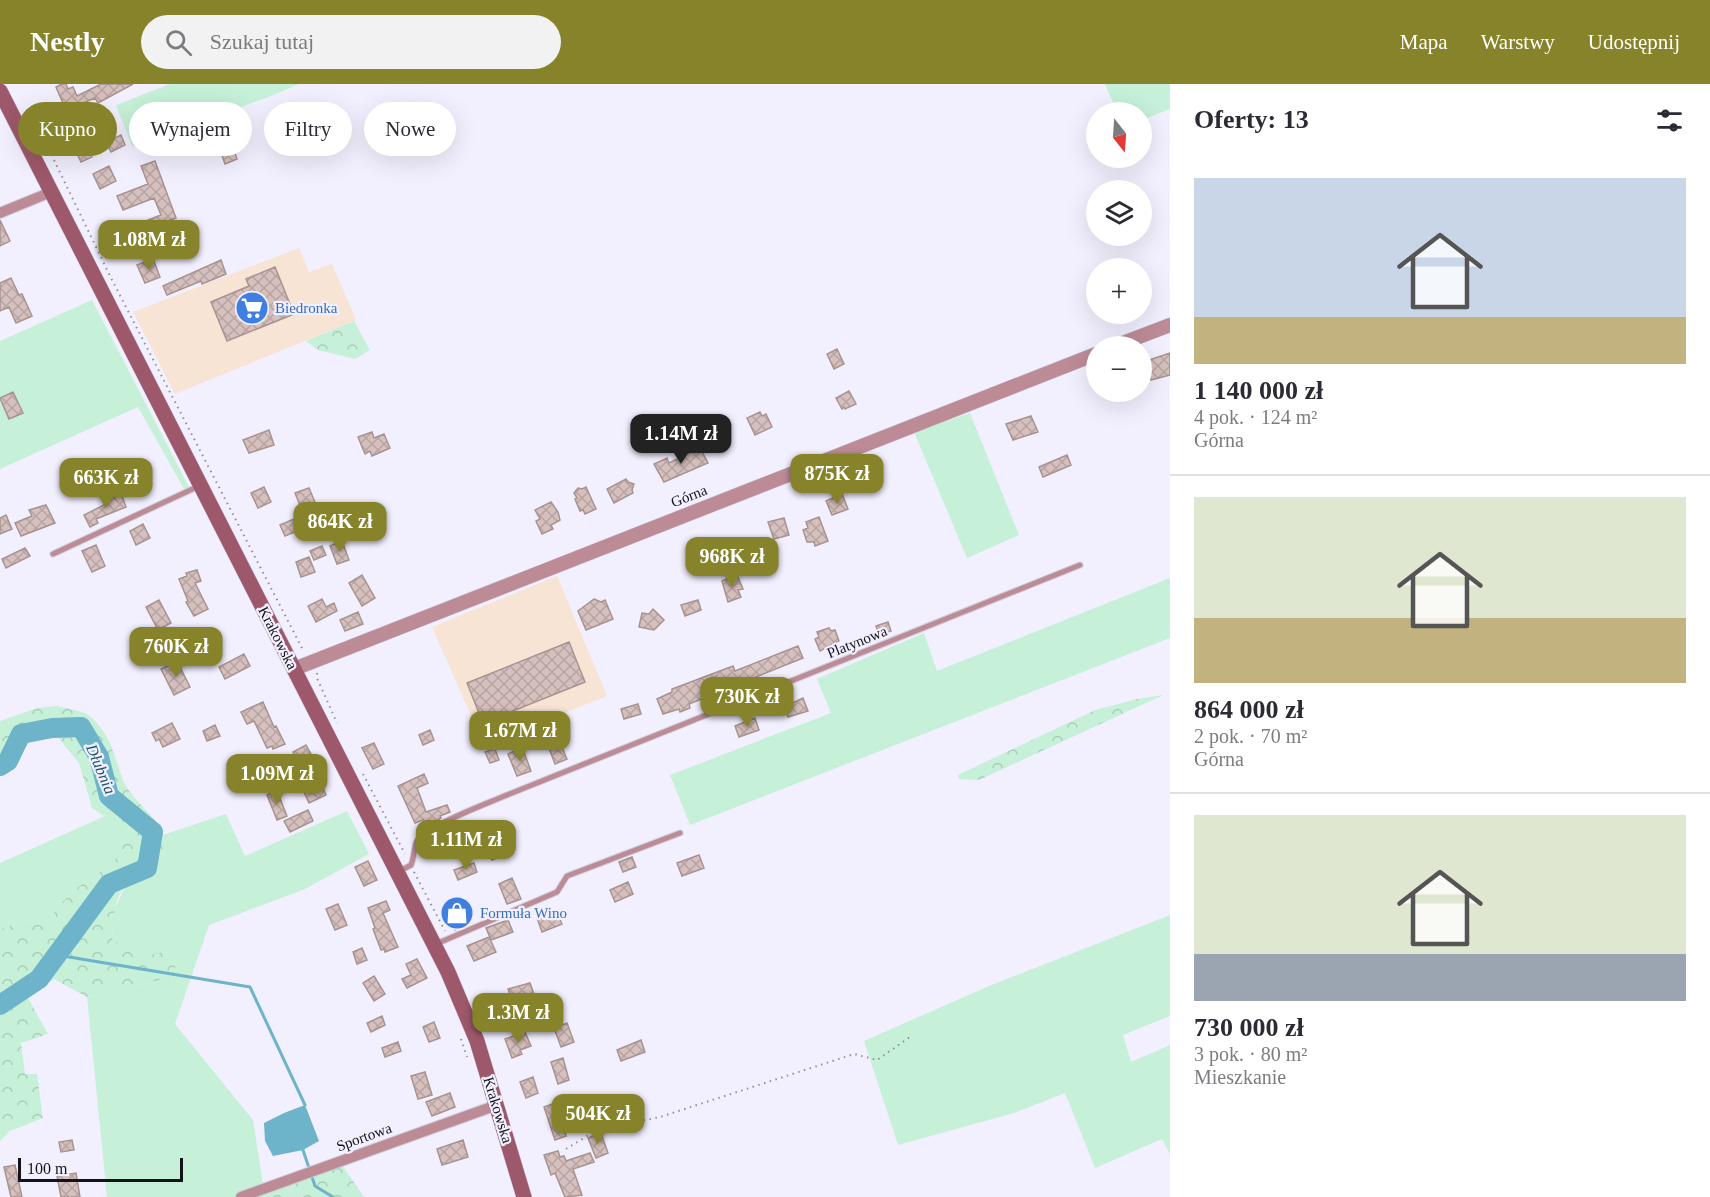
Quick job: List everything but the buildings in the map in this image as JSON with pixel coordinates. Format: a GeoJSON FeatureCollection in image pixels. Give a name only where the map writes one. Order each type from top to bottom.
{"type":"FeatureCollection","features":[{"type":"Feature","properties":{"kind":"main road","name":"Krakowska"},"geometry":{"type":"LineString","coordinates":[[0,92],[435,945],[467,1014],[524,1197]]}},
{"type":"Feature","properties":{"kind":"street"},"geometry":{"type":"LineString","coordinates":[[0,213],[51,192]]}},
{"type":"Feature","properties":{"kind":"street"},"geometry":{"type":"LineString","coordinates":[[1141,336],[1170,325]]}},
{"type":"Feature","properties":{"kind":"street","name":"Górna"},"geometry":{"type":"LineString","coordinates":[[294,669],[1086,358]]}},
{"type":"Feature","properties":{"kind":"street","name":"Sportowa"},"geometry":{"type":"LineString","coordinates":[[241,1197],[497,1105]]}},
{"type":"Feature","properties":{"kind":"lane"},"geometry":{"type":"LineString","coordinates":[[53,554],[201,485]]}},
{"type":"Feature","properties":{"kind":"lane","name":"Platynowa"},"geometry":{"type":"LineString","coordinates":[[398,872],[411,865],[416,841],[428,830],[502,797],[1080,565]]}},
{"type":"Feature","properties":{"kind":"lane"},"geometry":{"type":"LineString","coordinates":[[435,945],[556,892],[567,876],[680,833]]}},
{"type":"Feature","properties":{"kind":"path"},"geometry":{"type":"LineString","coordinates":[[566,1149],[597,1130],[660,1117],[854,1054],[877,1060],[910,1036]]}},
{"type":"Feature","properties":{"kind":"shaded area"},"geometry":{"type":"Polygon","coordinates":[[[299,248],[309,272],[332,264],[356,320],[175,394],[133,312],[299,248]]]}},
{"type":"Feature","properties":{"kind":"shaded area"},"geometry":{"type":"Polygon","coordinates":[[[557,576],[607,696],[484,745],[432,627],[557,576]]]}},
{"type":"Feature","properties":{"kind":"green space"},"geometry":{"type":"Polygon","coordinates":[[[170,84],[299,84],[252,103],[129,102],[129,138],[117,105],[170,84]]]}},
{"type":"Feature","properties":{"kind":"green space"},"geometry":{"type":"Polygon","coordinates":[[[1105,84],[1170,84],[1170,109],[1152,116],[1152,102],[1113,102],[1105,84]]]}},
{"type":"Feature","properties":{"kind":"green space"},"geometry":{"type":"Polygon","coordinates":[[[92,300],[189,487],[184,489],[138,407],[0,469],[0,341],[92,300]]]}},
{"type":"Feature","properties":{"kind":"green space"},"geometry":{"type":"Polygon","coordinates":[[[354,321],[370,350],[355,359],[318,350],[306,341],[354,321]]]}},
{"type":"Feature","properties":{"kind":"green space"},"geometry":{"type":"Polygon","coordinates":[[[970,413],[1019,535],[967,558],[914,432],[970,413]]]}},
{"type":"Feature","properties":{"kind":"green space"},"geometry":{"type":"Polygon","coordinates":[[[1170,578],[1170,638],[690,825],[670,775],[831,713],[817,679],[924,633],[937,671],[1170,578]]]}},
{"type":"Feature","properties":{"kind":"green space"},"geometry":{"type":"Polygon","coordinates":[[[1163,695],[979,780],[959,779],[958,775],[1095,710],[1163,695]]]}},
{"type":"Feature","properties":{"kind":"green space"},"geometry":{"type":"Polygon","coordinates":[[[57,706],[84,713],[99,725],[109,740],[129,791],[156,822],[164,840],[162,859],[154,870],[130,883],[121,892],[114,912],[112,939],[139,957],[170,951],[178,976],[87,997],[54,979],[28,998],[48,1034],[21,1043],[25,1074],[37,1074],[43,1118],[10,1131],[0,1141],[0,929],[52,915],[71,892],[113,863],[130,833],[92,808],[79,763],[56,735],[30,742],[0,777],[0,721],[37,708],[57,706]]]}},
{"type":"Feature","properties":{"kind":"green space"},"geometry":{"type":"Polygon","coordinates":[[[347,811],[369,854],[305,889],[209,925],[175,1024],[253,1120],[265,1197],[107,1197],[87,997],[178,976],[139,957],[112,940],[113,912],[125,887],[149,874],[164,850],[163,835],[226,814],[245,856],[347,811]]]}},
{"type":"Feature","properties":{"kind":"green space"},"geometry":{"type":"Polygon","coordinates":[[[105,816],[130,833],[113,863],[71,892],[52,915],[0,929],[0,863],[105,816]]]}},
{"type":"Feature","properties":{"kind":"green space"},"geometry":{"type":"Polygon","coordinates":[[[1170,915],[1170,1016],[1123,1035],[1131,1062],[1170,1045],[1170,1154],[1162,1139],[1095,1168],[1065,1093],[1014,1113],[898,1145],[864,1041],[989,986],[1170,915]]]}},
{"type":"Feature","properties":{"kind":"green space"},"geometry":{"type":"Polygon","coordinates":[[[342,1165],[364,1197],[265,1197],[265,1193],[342,1165]]]}},
{"type":"Feature","properties":{"kind":"water"},"geometry":{"type":"Polygon","coordinates":[[[305,1105],[319,1141],[303,1150],[273,1156],[265,1141],[264,1123],[305,1105]]]}},
{"type":"Feature","properties":{"kind":"waterway","name":"Dłubnia"},"geometry":{"type":"LineString","coordinates":[[0,766],[8,761],[21,734],[52,728],[81,727],[99,757],[109,796],[153,832],[147,868],[109,884],[39,979],[0,1005]]}},
{"type":"Feature","properties":{"kind":"waterway"},"geometry":{"type":"LineString","coordinates":[[57,955],[250,987],[305,1105]]}},
{"type":"Feature","properties":{"kind":"waterway"},"geometry":{"type":"LineString","coordinates":[[303,1150],[315,1186],[333,1197]]}},
{"type":"Feature","properties":{"kind":"place","name":"Biedronka"},"geometry":{"type":"Point","coordinates":[252,308]}},
{"type":"Feature","properties":{"kind":"place","name":"Formuła Wino"},"geometry":{"type":"Point","coordinates":[457,913]}}]}
